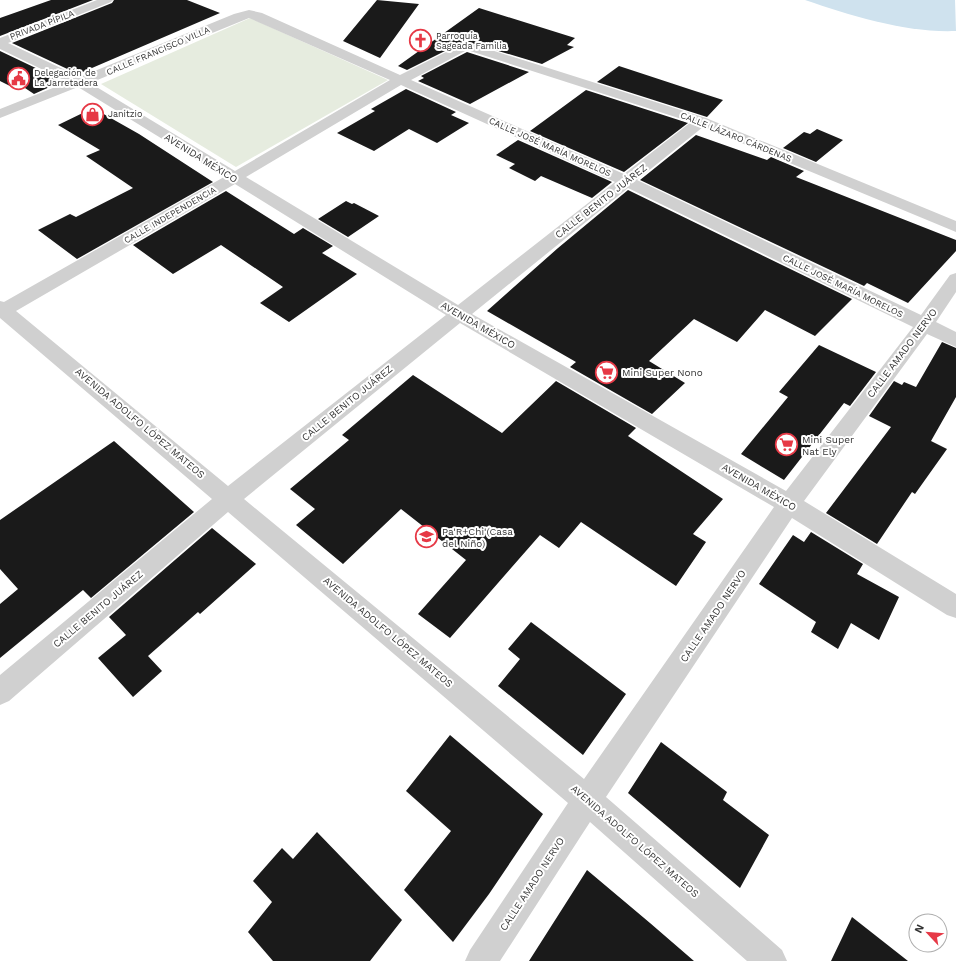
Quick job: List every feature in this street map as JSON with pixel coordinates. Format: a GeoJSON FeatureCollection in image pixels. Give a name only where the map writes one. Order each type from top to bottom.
{"type":"FeatureCollection","features":[{"type":"Feature","properties":{"kind":"street","name":"PRIVADA PÍPILA"},"geometry":{"type":"LineString","coordinates":[[0,43],[107,0]]}},
{"type":"Feature","properties":{"kind":"street","name":"CALLE JOSÉ MARÍA MORELOS"},"geometry":{"type":"LineString","coordinates":[[248,14],[258,16],[402,79],[626,181],[956,340]]}},
{"type":"Feature","properties":{"kind":"street","name":"CALLE FRANCISCO VILLA"},"geometry":{"type":"LineString","coordinates":[[0,114],[100,75],[248,14]]}},
{"type":"Feature","properties":{"kind":"street","name":"AVENIDA MÉXICO"},"geometry":{"type":"LineString","coordinates":[[0,43],[79,82],[458,314],[789,504],[956,607]]}},
{"type":"Feature","properties":{"kind":"street","name":"CALLE INDEPENDENCIA"},"geometry":{"type":"LineString","coordinates":[[1,310],[234,178],[402,79],[457,48],[466,46]]}},
{"type":"Feature","properties":{"kind":"street","name":"CALLE LÁZARO CÁRDENAS"},"geometry":{"type":"LineString","coordinates":[[466,46],[701,121],[956,227]]}},
{"type":"Feature","properties":{"kind":"street","name":"CALLE BENITO JUÁREZ"},"geometry":{"type":"LineString","coordinates":[[0,692],[228,498],[701,121]]}},
{"type":"Feature","properties":{"kind":"street","name":"CALLE AMADO NERVO"},"geometry":{"type":"LineString","coordinates":[[481,961],[587,800],[789,504],[924,325],[956,279]]}},
{"type":"Feature","properties":{"kind":"street","name":"AVENIDA ADOLFO LÓPEZ MATEOS"},"geometry":{"type":"LineString","coordinates":[[1,310],[228,498],[587,800],[772,961]]}},
{"type":"Feature","properties":{"kind":"shaded area"},"geometry":{"type":"Polygon","coordinates":[[[250,18],[388,80],[236,167],[101,84],[250,18]]]}},
{"type":"Feature","properties":{"kind":"water"},"geometry":{"type":"Polygon","coordinates":[[[805,0],[955,0],[956,31],[918,29],[879,22],[841,12],[805,0]]]}},
{"type":"Feature","properties":{"kind":"building"},"geometry":{"type":"Polygon","coordinates":[[[51,0],[93,0],[0,36],[0,18],[51,0]]]}},
{"type":"Feature","properties":{"kind":"building"},"geometry":{"type":"Polygon","coordinates":[[[114,0],[187,0],[220,13],[78,74],[12,43],[112,3],[114,0]]]}},
{"type":"Feature","properties":{"kind":"building"},"geometry":{"type":"Polygon","coordinates":[[[377,0],[419,4],[380,58],[343,41],[377,0]]]}},
{"type":"Feature","properties":{"kind":"building"},"geometry":{"type":"Polygon","coordinates":[[[479,8],[575,38],[567,45],[574,47],[542,64],[465,41],[407,70],[398,66],[479,8]]]}},
{"type":"Feature","properties":{"kind":"building"},"geometry":{"type":"Polygon","coordinates":[[[0,51],[63,81],[34,94],[19,84],[12,87],[0,81],[0,51]]]}},
{"type":"Feature","properties":{"kind":"building"},"geometry":{"type":"Polygon","coordinates":[[[467,52],[529,72],[470,104],[418,81],[424,78],[421,76],[467,52]]]}},
{"type":"Feature","properties":{"kind":"building"},"geometry":{"type":"Polygon","coordinates":[[[619,66],[723,100],[707,117],[597,82],[619,66]]]}},
{"type":"Feature","properties":{"kind":"building"},"geometry":{"type":"Polygon","coordinates":[[[406,89],[456,112],[451,115],[469,123],[437,143],[409,129],[374,151],[337,133],[375,111],[371,109],[406,89]]]}},
{"type":"Feature","properties":{"kind":"building"},"geometry":{"type":"Polygon","coordinates":[[[586,90],[688,123],[624,172],[530,131],[586,90]]]}},
{"type":"Feature","properties":{"kind":"building"},"geometry":{"type":"Polygon","coordinates":[[[93,108],[139,134],[213,182],[77,259],[38,230],[70,214],[76,217],[133,188],[86,156],[100,150],[58,125],[93,108]]]}},
{"type":"Feature","properties":{"kind":"building"},"geometry":{"type":"Polygon","coordinates":[[[817,129],[843,140],[816,162],[783,148],[804,132],[810,134],[817,129]]]}},
{"type":"Feature","properties":{"kind":"building"},"geometry":{"type":"Polygon","coordinates":[[[696,135],[767,160],[771,157],[804,171],[796,177],[956,240],[956,251],[908,303],[867,283],[864,286],[640,180],[696,135]]]}},
{"type":"Feature","properties":{"kind":"building"},"geometry":{"type":"Polygon","coordinates":[[[518,140],[612,182],[592,198],[541,176],[535,181],[509,168],[515,164],[496,155],[518,140]]]}},
{"type":"Feature","properties":{"kind":"building"},"geometry":{"type":"Polygon","coordinates":[[[628,190],[852,299],[815,336],[765,310],[737,342],[694,319],[649,361],[685,383],[652,414],[570,367],[576,362],[487,311],[558,248],[628,190]]]}},
{"type":"Feature","properties":{"kind":"building"},"geometry":{"type":"Polygon","coordinates":[[[226,191],[294,234],[303,228],[333,246],[322,253],[357,274],[289,322],[260,303],[283,287],[221,245],[173,274],[133,245],[226,191]]]}},
{"type":"Feature","properties":{"kind":"building"},"geometry":{"type":"Polygon","coordinates":[[[346,201],[352,204],[354,203],[379,216],[348,237],[318,219],[346,201]]]}},
{"type":"Feature","properties":{"kind":"building"},"geometry":{"type":"Polygon","coordinates":[[[942,342],[956,348],[956,397],[931,441],[947,449],[915,494],[912,492],[877,544],[826,513],[891,427],[869,416],[894,381],[902,385],[904,382],[916,387],[942,342]]]}},
{"type":"Feature","properties":{"kind":"building"},"geometry":{"type":"Polygon","coordinates":[[[819,345],[876,372],[850,406],[844,403],[784,480],[741,454],[788,397],[779,392],[819,345]]]}},
{"type":"Feature","properties":{"kind":"building"},"geometry":{"type":"Polygon","coordinates":[[[413,375],[502,433],[556,381],[636,428],[628,436],[723,499],[693,534],[706,542],[676,586],[581,522],[559,548],[540,535],[450,638],[418,614],[466,560],[401,509],[343,564],[296,525],[315,509],[290,489],[349,440],[342,435],[413,375]]]}},
{"type":"Feature","properties":{"kind":"building"},"geometry":{"type":"Polygon","coordinates":[[[114,441],[194,512],[91,598],[83,590],[0,658],[0,604],[18,589],[0,569],[0,520],[114,441]]]}},
{"type":"Feature","properties":{"kind":"building"},"geometry":{"type":"Polygon","coordinates":[[[212,528],[256,564],[200,614],[198,612],[148,656],[162,671],[133,697],[98,658],[126,635],[109,617],[212,528]]]}},
{"type":"Feature","properties":{"kind":"building"},"geometry":{"type":"Polygon","coordinates":[[[811,532],[863,564],[857,574],[899,597],[879,640],[851,623],[838,649],[811,632],[816,622],[759,584],[793,535],[804,542],[811,532]]]}},
{"type":"Feature","properties":{"kind":"building"},"geometry":{"type":"Polygon","coordinates":[[[531,622],[626,694],[583,755],[498,686],[520,659],[508,649],[531,622]]]}},
{"type":"Feature","properties":{"kind":"building"},"geometry":{"type":"Polygon","coordinates":[[[450,735],[543,814],[489,894],[453,942],[404,890],[451,831],[406,791],[450,735]]]}},
{"type":"Feature","properties":{"kind":"building"},"geometry":{"type":"Polygon","coordinates":[[[661,742],[727,792],[723,800],[769,835],[740,888],[628,793],[661,742]]]}},
{"type":"Feature","properties":{"kind":"building"},"geometry":{"type":"Polygon","coordinates":[[[317,832],[402,920],[370,961],[273,961],[248,932],[272,902],[253,881],[282,848],[293,859],[317,832]]]}},
{"type":"Feature","properties":{"kind":"building"},"geometry":{"type":"Polygon","coordinates":[[[587,870],[650,923],[694,961],[529,961],[587,870]]]}},
{"type":"Feature","properties":{"kind":"building"},"geometry":{"type":"Polygon","coordinates":[[[852,917],[908,961],[831,961],[852,917]]]}},
{"type":"Feature","properties":{"kind":"place","name":"Parroquia Sageada Familia"},"geometry":{"type":"Point","coordinates":[420,41]}},
{"type":"Feature","properties":{"kind":"place","name":"Delegación de La Jarretadera"},"geometry":{"type":"Point","coordinates":[18,78]}},
{"type":"Feature","properties":{"kind":"place","name":"Janitzio"},"geometry":{"type":"Point","coordinates":[93,114]}},
{"type":"Feature","properties":{"kind":"place","name":"Mini Super Nono"},"geometry":{"type":"Point","coordinates":[607,372]}},
{"type":"Feature","properties":{"kind":"place","name":"Mini Super Nat Ely"},"geometry":{"type":"Point","coordinates":[786,445]}},
{"type":"Feature","properties":{"kind":"place","name":"Pa'R+Chi'(Casa del Niño)"},"geometry":{"type":"Point","coordinates":[426,537]}}]}
